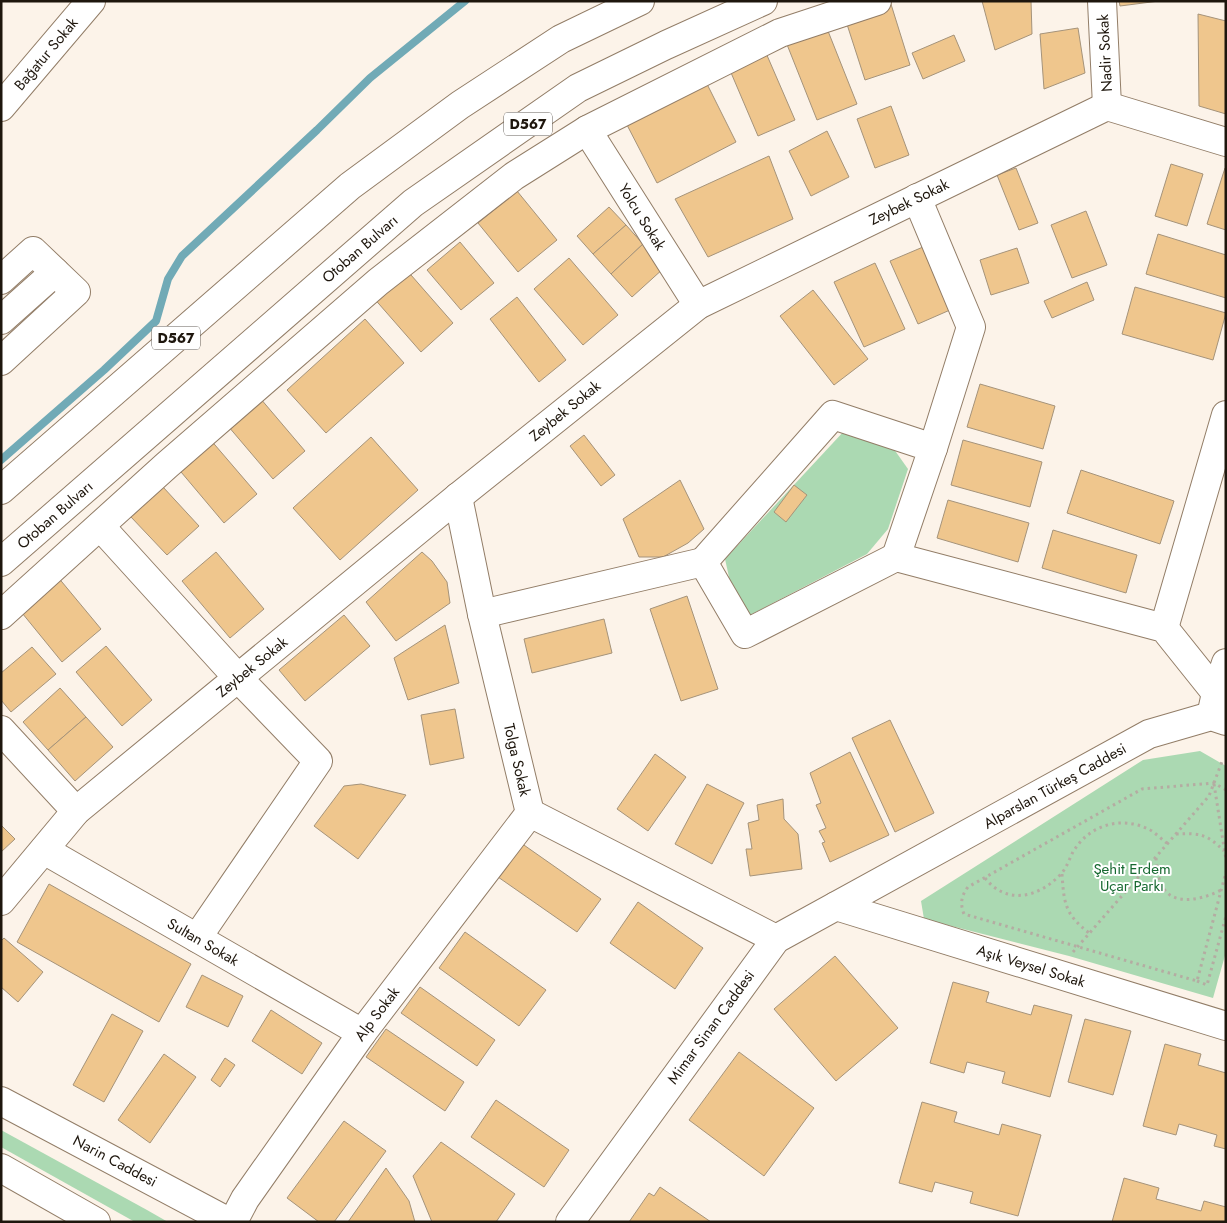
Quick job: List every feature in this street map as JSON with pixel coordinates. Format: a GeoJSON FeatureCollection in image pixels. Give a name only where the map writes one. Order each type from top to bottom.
{"type":"FeatureCollection","features":[{"type":"Feature","properties":{"kind":"main road","name":"Bağatur Sokak"},"geometry":{"type":"LineString","coordinates":[[1,106],[91,1]]}},
{"type":"Feature","properties":{"kind":"main road","name":"D567"},"geometry":{"type":"LineString","coordinates":[[1,490],[350,186],[460,106],[561,39],[640,1]]}},
{"type":"Feature","properties":{"kind":"main road","name":"Otoban Bulvarı"},"geometry":{"type":"LineString","coordinates":[[1,562],[413,203],[578,88],[763,1]]}},
{"type":"Feature","properties":{"kind":"main road"},"geometry":{"type":"LineString","coordinates":[[1,615],[167,465],[378,282],[514,176],[587,130],[780,33],[877,1]]}},
{"type":"Feature","properties":{"kind":"main road","name":"Nadir Sokak"},"geometry":{"type":"LineString","coordinates":[[1102,1],[1107,106]]}},
{"type":"Feature","properties":{"kind":"main road"},"geometry":{"type":"LineString","coordinates":[[1107,106],[1226,142]]}},
{"type":"Feature","properties":{"kind":"main road","name":"Zeybek Sokak"},"geometry":{"type":"LineString","coordinates":[[1,901],[76,811],[458,497],[698,305],[1107,106]]}},
{"type":"Feature","properties":{"kind":"main road","name":"Yolcu Sokak"},"geometry":{"type":"LineString","coordinates":[[587,130],[698,305]]}},
{"type":"Feature","properties":{"kind":"main road"},"geometry":{"type":"LineString","coordinates":[[896,557],[971,327],[917,198]]}},
{"type":"Feature","properties":{"kind":"main road"},"geometry":{"type":"LineString","coordinates":[[1,280],[33,251],[76,292],[1,361]]}},
{"type":"Feature","properties":{"kind":"main road"},"geometry":{"type":"LineString","coordinates":[[1,320],[55,272]]}},
{"type":"Feature","properties":{"kind":"main road"},"geometry":{"type":"LineString","coordinates":[[482,614],[702,562],[833,415],[933,448]]}},
{"type":"Feature","properties":{"kind":"main road"},"geometry":{"type":"LineString","coordinates":[[1164,628],[1226,415]]}},
{"type":"Feature","properties":{"kind":"main road","name":"Tolga Sokak"},"geometry":{"type":"LineString","coordinates":[[458,497],[482,614],[530,813],[776,939]]}},
{"type":"Feature","properties":{"kind":"main road"},"geometry":{"type":"LineString","coordinates":[[100,526],[238,678],[318,761],[197,938]]}},
{"type":"Feature","properties":{"kind":"main road"},"geometry":{"type":"LineString","coordinates":[[702,562],[745,634],[896,557],[1164,628],[1218,710]]}},
{"type":"Feature","properties":{"kind":"main road"},"geometry":{"type":"LineString","coordinates":[[1218,710],[1226,663]]}},
{"type":"Feature","properties":{"kind":"main road","name":"Alparslan Türkeş Caddesi"},"geometry":{"type":"LineString","coordinates":[[890,876],[1149,734],[1218,710]]}},
{"type":"Feature","properties":{"kind":"main road"},"geometry":{"type":"LineString","coordinates":[[1,730],[76,811]]}},
{"type":"Feature","properties":{"kind":"main road","name":"Alp Sokak"},"geometry":{"type":"LineString","coordinates":[[233,1222],[245,1199],[362,1033],[530,813]]}},
{"type":"Feature","properties":{"kind":"main road","name":"Sultan Sokak"},"geometry":{"type":"LineString","coordinates":[[44,850],[362,1033]]}},
{"type":"Feature","properties":{"kind":"main road","name":"Mimar Sinan Caddesi"},"geometry":{"type":"LineString","coordinates":[[570,1222],[776,939],[890,876]]}},
{"type":"Feature","properties":{"kind":"main road","name":"Aşık Veysel Sokak"},"geometry":{"type":"LineString","coordinates":[[836,906],[1226,1026]]}},
{"type":"Feature","properties":{"kind":"main road","name":"Narin Caddesi"},"geometry":{"type":"LineString","coordinates":[[1,1101],[229,1222]]}},
{"type":"Feature","properties":{"kind":"main road"},"geometry":{"type":"LineString","coordinates":[[1,1168],[96,1222]]}},
{"type":"Feature","properties":{"kind":"path"},"geometry":{"type":"LineString","coordinates":[[1055,974],[1209,796],[1223,759]]}},
{"type":"Feature","properties":{"kind":"path"},"geometry":{"type":"LineString","coordinates":[[1214,783],[1226,860]]}},
{"type":"Feature","properties":{"kind":"path"},"geometry":{"type":"LineString","coordinates":[[1226,790],[1214,783],[1142,789],[968,887],[964,892],[961,907],[964,914],[1207,985],[1226,916]]}},
{"type":"Feature","properties":{"kind":"path"},"geometry":{"type":"LineString","coordinates":[[984,878],[993,888],[1005,895],[1028,894],[1049,885],[1062,874],[1073,851],[1082,841],[1097,828],[1104,826],[1123,823],[1137,824],[1149,828],[1168,844]]}},
{"type":"Feature","properties":{"kind":"path"},"geometry":{"type":"LineString","coordinates":[[1176,834],[1200,834],[1209,838],[1224,852]]}},
{"type":"Feature","properties":{"kind":"path"},"geometry":{"type":"LineString","coordinates":[[1156,857],[1156,868],[1164,889],[1170,894],[1180,898],[1192,899],[1205,897],[1221,890]]}},
{"type":"Feature","properties":{"kind":"path"},"geometry":{"type":"LineString","coordinates":[[1197,981],[1226,872]]}},
{"type":"Feature","properties":{"kind":"path"},"geometry":{"type":"LineString","coordinates":[[1062,874],[1064,900],[1070,914],[1089,933]]}},
{"type":"Feature","properties":{"kind":"green space"},"geometry":{"type":"Polygon","coordinates":[[[845,430],[891,445],[908,469],[888,529],[867,554],[748,616],[731,586],[725,559],[845,430]]]}},
{"type":"Feature","properties":{"kind":"green space","name":"Şehit Erdem Uçar Parkı"},"geometry":{"type":"Polygon","coordinates":[[[1200,751],[1226,766],[1226,952],[1213,998],[1069,956],[924,919],[921,901],[1143,760],[1200,751]]]}},
{"type":"Feature","properties":{"kind":"green space"},"geometry":{"type":"Polygon","coordinates":[[[1,1130],[168,1222],[135,1222],[1,1147],[1,1130]]]}},
{"type":"Feature","properties":{"kind":"building"},"geometry":{"type":"Polygon","coordinates":[[[890,1],[910,65],[865,80],[844,15],[890,1]]]}},
{"type":"Feature","properties":{"kind":"building"},"geometry":{"type":"Polygon","coordinates":[[[982,1],[1031,1],[1032,34],[995,50],[982,1]]]}},
{"type":"Feature","properties":{"kind":"building"},"geometry":{"type":"Polygon","coordinates":[[[1119,1],[1159,1],[1120,6],[1119,1]]]}},
{"type":"Feature","properties":{"kind":"building"},"geometry":{"type":"Polygon","coordinates":[[[1198,14],[1226,21],[1226,114],[1199,106],[1198,14]]]}},
{"type":"Feature","properties":{"kind":"building"},"geometry":{"type":"Polygon","coordinates":[[[826,26],[857,104],[817,120],[786,42],[826,26]]]}},
{"type":"Feature","properties":{"kind":"building"},"geometry":{"type":"Polygon","coordinates":[[[1078,28],[1085,73],[1044,89],[1040,34],[1078,28]]]}},
{"type":"Feature","properties":{"kind":"building"},"geometry":{"type":"Polygon","coordinates":[[[954,35],[965,61],[923,79],[912,53],[954,35]]]}},
{"type":"Feature","properties":{"kind":"building"},"geometry":{"type":"Polygon","coordinates":[[[766,53],[795,120],[758,136],[729,68],[766,53]]]}},
{"type":"Feature","properties":{"kind":"building"},"geometry":{"type":"Polygon","coordinates":[[[706,82],[736,142],[657,183],[626,123],[706,82]]]}},
{"type":"Feature","properties":{"kind":"building"},"geometry":{"type":"Polygon","coordinates":[[[891,106],[909,155],[875,168],[857,119],[891,106]]]}},
{"type":"Feature","properties":{"kind":"building"},"geometry":{"type":"Polygon","coordinates":[[[827,131],[849,177],[811,196],[789,151],[827,131]]]}},
{"type":"Feature","properties":{"kind":"building"},"geometry":{"type":"Polygon","coordinates":[[[769,156],[793,219],[708,257],[675,199],[769,156]]]}},
{"type":"Feature","properties":{"kind":"building"},"geometry":{"type":"Polygon","coordinates":[[[1171,164],[1203,174],[1187,226],[1155,216],[1171,164]]]}},
{"type":"Feature","properties":{"kind":"building"},"geometry":{"type":"Polygon","coordinates":[[[1016,168],[1038,223],[1019,230],[997,175],[1016,168]]]}},
{"type":"Feature","properties":{"kind":"building"},"geometry":{"type":"Polygon","coordinates":[[[1226,168],[1226,230],[1207,224],[1226,168]]]}},
{"type":"Feature","properties":{"kind":"building"},"geometry":{"type":"Polygon","coordinates":[[[517,191],[557,240],[518,272],[478,223],[517,191]]]}},
{"type":"Feature","properties":{"kind":"building"},"geometry":{"type":"Polygon","coordinates":[[[609,207],[626,225],[593,254],[577,236],[609,207]]]}},
{"type":"Feature","properties":{"kind":"building"},"geometry":{"type":"Polygon","coordinates":[[[1086,211],[1107,265],[1072,278],[1051,225],[1086,211]]]}},
{"type":"Feature","properties":{"kind":"building"},"geometry":{"type":"Polygon","coordinates":[[[626,225],[643,244],[611,274],[593,254],[626,225]]]}},
{"type":"Feature","properties":{"kind":"building"},"geometry":{"type":"Polygon","coordinates":[[[1158,234],[1226,255],[1226,298],[1146,274],[1158,234]]]}},
{"type":"Feature","properties":{"kind":"building"},"geometry":{"type":"Polygon","coordinates":[[[460,242],[494,283],[461,310],[427,270],[460,242]]]}},
{"type":"Feature","properties":{"kind":"building"},"geometry":{"type":"Polygon","coordinates":[[[643,244],[664,268],[632,297],[611,274],[643,244]]]}},
{"type":"Feature","properties":{"kind":"building"},"geometry":{"type":"Polygon","coordinates":[[[923,247],[950,310],[918,324],[890,261],[923,247]]]}},
{"type":"Feature","properties":{"kind":"building"},"geometry":{"type":"Polygon","coordinates":[[[1017,248],[1029,283],[991,295],[980,260],[1017,248]]]}},
{"type":"Feature","properties":{"kind":"building"},"geometry":{"type":"Polygon","coordinates":[[[569,258],[618,315],[583,345],[534,289],[569,258]]]}},
{"type":"Feature","properties":{"kind":"building"},"geometry":{"type":"Polygon","coordinates":[[[875,263],[905,329],[864,347],[834,282],[875,263]]]}},
{"type":"Feature","properties":{"kind":"building"},"geometry":{"type":"Polygon","coordinates":[[[404,267],[453,323],[421,352],[372,296],[404,267]]]}},
{"type":"Feature","properties":{"kind":"building"},"geometry":{"type":"Polygon","coordinates":[[[1087,282],[1094,300],[1052,318],[1044,301],[1087,282]]]}},
{"type":"Feature","properties":{"kind":"building"},"geometry":{"type":"Polygon","coordinates":[[[1135,287],[1226,313],[1213,360],[1122,334],[1135,287]]]}},
{"type":"Feature","properties":{"kind":"building"},"geometry":{"type":"Polygon","coordinates":[[[813,290],[868,359],[834,385],[780,316],[813,290]]]}},
{"type":"Feature","properties":{"kind":"building"},"geometry":{"type":"Polygon","coordinates":[[[517,297],[566,360],[539,382],[490,319],[517,297]]]}},
{"type":"Feature","properties":{"kind":"building"},"geometry":{"type":"Polygon","coordinates":[[[365,319],[404,363],[326,433],[287,390],[365,319]]]}},
{"type":"Feature","properties":{"kind":"building"},"geometry":{"type":"Polygon","coordinates":[[[980,384],[1055,406],[1043,449],[967,427],[980,384]]]}},
{"type":"Feature","properties":{"kind":"building"},"geometry":{"type":"Polygon","coordinates":[[[260,398],[305,451],[273,479],[228,426],[260,398]]]}},
{"type":"Feature","properties":{"kind":"building"},"geometry":{"type":"Polygon","coordinates":[[[584,435],[615,475],[601,486],[570,446],[584,435]]]}},
{"type":"Feature","properties":{"kind":"building"},"geometry":{"type":"Polygon","coordinates":[[[371,437],[418,490],[340,560],[293,508],[371,437]]]}},
{"type":"Feature","properties":{"kind":"building"},"geometry":{"type":"Polygon","coordinates":[[[209,438],[257,494],[224,523],[176,466],[209,438]]]}},
{"type":"Feature","properties":{"kind":"building"},"geometry":{"type":"Polygon","coordinates":[[[963,440],[1042,462],[1030,507],[951,485],[963,440]]]}},
{"type":"Feature","properties":{"kind":"building"},"geometry":{"type":"Polygon","coordinates":[[[1081,470],[1174,501],[1160,544],[1067,513],[1081,470]]]}},
{"type":"Feature","properties":{"kind":"building"},"geometry":{"type":"Polygon","coordinates":[[[680,480],[704,529],[688,543],[663,557],[639,557],[623,519],[680,480]]]}},
{"type":"Feature","properties":{"kind":"building"},"geometry":{"type":"Polygon","coordinates":[[[794,485],[807,495],[786,522],[774,512],[794,485]]]}},
{"type":"Feature","properties":{"kind":"building"},"geometry":{"type":"Polygon","coordinates":[[[163,487],[199,526],[167,555],[131,517],[163,487]]]}},
{"type":"Feature","properties":{"kind":"building"},"geometry":{"type":"Polygon","coordinates":[[[948,500],[1029,523],[1018,562],[937,538],[948,500]]]}},
{"type":"Feature","properties":{"kind":"building"},"geometry":{"type":"Polygon","coordinates":[[[1053,530],[1137,555],[1126,593],[1042,568],[1053,530]]]}},
{"type":"Feature","properties":{"kind":"building"},"geometry":{"type":"Polygon","coordinates":[[[216,552],[264,609],[230,638],[182,581],[216,552]]]}},
{"type":"Feature","properties":{"kind":"building"},"geometry":{"type":"Polygon","coordinates":[[[422,552],[432,561],[447,582],[450,603],[396,641],[366,602],[422,552]]]}},
{"type":"Feature","properties":{"kind":"building"},"geometry":{"type":"Polygon","coordinates":[[[57,576],[101,629],[62,662],[18,608],[57,576]]]}},
{"type":"Feature","properties":{"kind":"building"},"geometry":{"type":"Polygon","coordinates":[[[687,596],[718,689],[681,701],[650,609],[687,596]]]}},
{"type":"Feature","properties":{"kind":"building"},"geometry":{"type":"Polygon","coordinates":[[[344,615],[370,646],[305,701],[279,670],[344,615]]]}},
{"type":"Feature","properties":{"kind":"building"},"geometry":{"type":"Polygon","coordinates":[[[604,619],[612,653],[532,673],[524,639],[604,619]]]}},
{"type":"Feature","properties":{"kind":"building"},"geometry":{"type":"Polygon","coordinates":[[[445,625],[459,683],[408,700],[394,658],[445,625]]]}},
{"type":"Feature","properties":{"kind":"building"},"geometry":{"type":"Polygon","coordinates":[[[106,646],[152,700],[122,726],[76,672],[106,646]]]}},
{"type":"Feature","properties":{"kind":"building"},"geometry":{"type":"Polygon","coordinates":[[[32,647],[56,674],[11,712],[1,700],[1,673],[32,647]]]}},
{"type":"Feature","properties":{"kind":"building"},"geometry":{"type":"Polygon","coordinates":[[[60,688],[86,717],[48,750],[23,722],[60,688]]]}},
{"type":"Feature","properties":{"kind":"building"},"geometry":{"type":"Polygon","coordinates":[[[455,709],[464,758],[430,765],[421,715],[455,709]]]}},
{"type":"Feature","properties":{"kind":"building"},"geometry":{"type":"Polygon","coordinates":[[[86,717],[113,747],[75,781],[48,750],[86,717]]]}},
{"type":"Feature","properties":{"kind":"building"},"geometry":{"type":"Polygon","coordinates":[[[890,720],[934,813],[895,832],[852,738],[890,720]]]}},
{"type":"Feature","properties":{"kind":"building"},"geometry":{"type":"Polygon","coordinates":[[[850,752],[889,835],[830,862],[822,843],[825,842],[819,831],[826,828],[816,805],[821,803],[810,773],[850,752]]]}},
{"type":"Feature","properties":{"kind":"building"},"geometry":{"type":"Polygon","coordinates":[[[655,754],[686,777],[648,831],[617,809],[655,754]]]}},
{"type":"Feature","properties":{"kind":"building"},"geometry":{"type":"Polygon","coordinates":[[[361,784],[406,795],[358,859],[314,826],[344,786],[361,784]]]}},
{"type":"Feature","properties":{"kind":"building"},"geometry":{"type":"Polygon","coordinates":[[[707,784],[744,803],[712,864],[675,844],[707,784]]]}},
{"type":"Feature","properties":{"kind":"building"},"geometry":{"type":"Polygon","coordinates":[[[783,799],[784,819],[798,834],[802,869],[750,876],[746,849],[752,849],[748,823],[759,820],[757,805],[783,799]]]}},
{"type":"Feature","properties":{"kind":"building"},"geometry":{"type":"Polygon","coordinates":[[[1,825],[15,839],[1,852],[1,825]]]}},
{"type":"Feature","properties":{"kind":"building"},"geometry":{"type":"Polygon","coordinates":[[[521,843],[601,899],[577,932],[498,877],[521,843]]]}},
{"type":"Feature","properties":{"kind":"building"},"geometry":{"type":"Polygon","coordinates":[[[49,884],[191,964],[159,1022],[17,942],[49,884]]]}},
{"type":"Feature","properties":{"kind":"building"},"geometry":{"type":"Polygon","coordinates":[[[638,902],[703,948],[675,989],[610,943],[638,902]]]}},
{"type":"Feature","properties":{"kind":"building"},"geometry":{"type":"Polygon","coordinates":[[[465,932],[546,990],[519,1026],[439,968],[465,932]]]}},
{"type":"Feature","properties":{"kind":"building"},"geometry":{"type":"Polygon","coordinates":[[[4,938],[43,972],[18,1002],[1,987],[1,941],[4,938]]]}},
{"type":"Feature","properties":{"kind":"building"},"geometry":{"type":"Polygon","coordinates":[[[835,956],[898,1028],[836,1081],[774,1009],[835,956]]]}},
{"type":"Feature","properties":{"kind":"building"},"geometry":{"type":"Polygon","coordinates":[[[202,975],[243,996],[228,1027],[186,1007],[202,975]]]}},
{"type":"Feature","properties":{"kind":"building"},"geometry":{"type":"Polygon","coordinates":[[[953,982],[989,992],[986,1002],[1031,1015],[1034,1005],[1072,1015],[1050,1097],[1002,1083],[1005,1072],[967,1062],[964,1073],[930,1063],[953,982]]]}},
{"type":"Feature","properties":{"kind":"building"},"geometry":{"type":"Polygon","coordinates":[[[420,987],[495,1040],[477,1066],[401,1013],[420,987]]]}},
{"type":"Feature","properties":{"kind":"building"},"geometry":{"type":"Polygon","coordinates":[[[271,1010],[322,1043],[302,1074],[252,1041],[271,1010]]]}},
{"type":"Feature","properties":{"kind":"building"},"geometry":{"type":"Polygon","coordinates":[[[112,1014],[143,1031],[104,1102],[73,1085],[112,1014]]]}},
{"type":"Feature","properties":{"kind":"building"},"geometry":{"type":"Polygon","coordinates":[[[1085,1019],[1131,1031],[1113,1095],[1068,1082],[1085,1019]]]}},
{"type":"Feature","properties":{"kind":"building"},"geometry":{"type":"Polygon","coordinates":[[[386,1029],[464,1082],[445,1111],[366,1057],[386,1029]]]}},
{"type":"Feature","properties":{"kind":"building"},"geometry":{"type":"Polygon","coordinates":[[[1165,1044],[1201,1054],[1198,1065],[1226,1073],[1226,1149],[1214,1146],[1217,1135],[1179,1124],[1176,1135],[1143,1126],[1165,1044]]]}},
{"type":"Feature","properties":{"kind":"building"},"geometry":{"type":"Polygon","coordinates":[[[739,1052],[814,1108],[764,1176],[689,1120],[739,1052]]]}},
{"type":"Feature","properties":{"kind":"building"},"geometry":{"type":"Polygon","coordinates":[[[164,1054],[196,1077],[150,1143],[118,1120],[164,1054]]]}},
{"type":"Feature","properties":{"kind":"building"},"geometry":{"type":"Polygon","coordinates":[[[225,1058],[235,1065],[220,1087],[211,1080],[225,1058]]]}},
{"type":"Feature","properties":{"kind":"building"},"geometry":{"type":"Polygon","coordinates":[[[496,1100],[569,1150],[544,1187],[471,1137],[496,1100]]]}},
{"type":"Feature","properties":{"kind":"building"},"geometry":{"type":"Polygon","coordinates":[[[922,1102],[957,1112],[954,1122],[999,1135],[1002,1124],[1041,1135],[1018,1216],[970,1203],[973,1192],[935,1182],[932,1192],[899,1183],[922,1102]]]}},
{"type":"Feature","properties":{"kind":"building"},"geometry":{"type":"Polygon","coordinates":[[[344,1121],[386,1151],[334,1222],[319,1222],[287,1198],[344,1121]]]}},
{"type":"Feature","properties":{"kind":"building"},"geometry":{"type":"Polygon","coordinates":[[[441,1142],[515,1194],[496,1222],[432,1222],[413,1176],[441,1142]]]}},
{"type":"Feature","properties":{"kind":"building"},"geometry":{"type":"Polygon","coordinates":[[[386,1168],[409,1201],[415,1222],[348,1222],[386,1168]]]}},
{"type":"Feature","properties":{"kind":"building"},"geometry":{"type":"Polygon","coordinates":[[[1124,1178],[1159,1188],[1156,1199],[1201,1211],[1204,1201],[1226,1207],[1226,1222],[1112,1222],[1124,1178]]]}},
{"type":"Feature","properties":{"kind":"building"},"geometry":{"type":"Polygon","coordinates":[[[660,1187],[711,1222],[629,1222],[649,1193],[654,1196],[660,1187]]]}},
{"type":"Feature","properties":{"kind":"waterway"},"geometry":{"type":"LineString","coordinates":[[1,460],[104,370],[156,321],[168,279],[182,256],[370,78],[465,1]]}}]}
